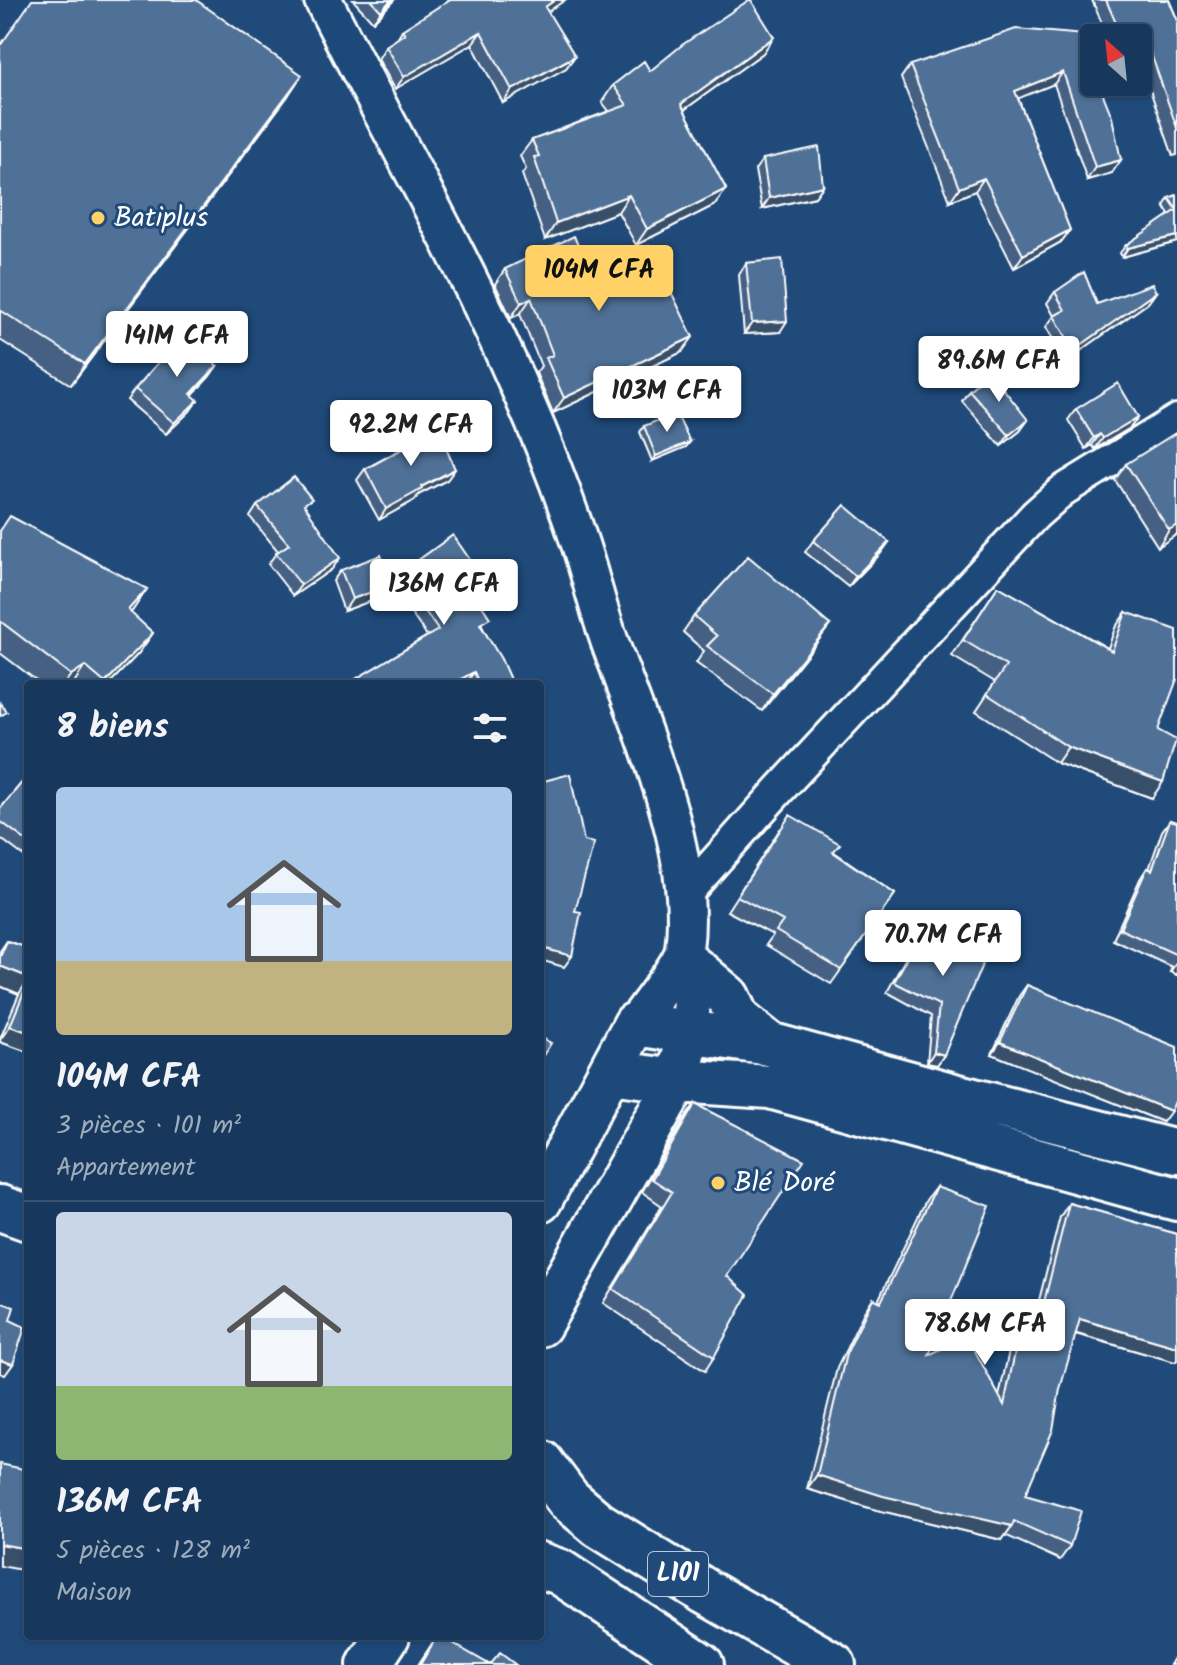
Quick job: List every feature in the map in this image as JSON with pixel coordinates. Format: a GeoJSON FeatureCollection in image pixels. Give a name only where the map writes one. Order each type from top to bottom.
{"type":"FeatureCollection","features":[{"type":"Feature","properties":{"kind":"main road"},"geometry":{"type":"LineString","coordinates":[[690,960],[728,997],[738,1019],[769,1044]]}},
{"type":"Feature","properties":{"kind":"main road"},"geometry":{"type":"LineString","coordinates":[[544,1194],[635,1024],[769,1044],[1177,1152]]}},
{"type":"Feature","properties":{"kind":"main road"},"geometry":{"type":"LineString","coordinates":[[544,1318],[677,1081],[689,1034]]}},
{"type":"Feature","properties":{"kind":"main road"},"geometry":{"type":"LineString","coordinates":[[610,1072],[677,1081],[770,1087],[1177,1199]]}},
{"type":"Feature","properties":{"kind":"main road"},"geometry":{"type":"LineString","coordinates":[[0,1208],[24,1217]]}},
{"type":"Feature","properties":{"kind":"main road","name":"L101"},"geometry":{"type":"LineString","coordinates":[[544,1467],[568,1499],[599,1525],[706,1592],[833,1665]]}},
{"type":"Feature","properties":{"kind":"main road","name":"L101"},"geometry":{"type":"LineString","coordinates":[[544,1566],[560,1572],[701,1665]]}},
{"type":"Feature","properties":{"kind":"main road"},"geometry":{"type":"LineString","coordinates":[[354,1665],[357,1640]]}},
{"type":"Feature","properties":{"kind":"main road"},"geometry":{"type":"LineString","coordinates":[[369,1665],[385,1640]]}},
{"type":"Feature","properties":{"kind":"street"},"geometry":{"type":"LineString","coordinates":[[323,0],[445,234],[521,392],[581,547],[673,831],[685,895],[690,960],[689,1034]]}},
{"type":"Feature","properties":{"kind":"street"},"geometry":{"type":"LineString","coordinates":[[685,895],[1035,515],[1062,491],[1177,420]]}},
{"type":"Feature","properties":{"kind":"street"},"geometry":{"type":"LineString","coordinates":[[635,1024],[690,960]]}},
{"type":"Feature","properties":{"kind":"building","name":"Batiplus"},"geometry":{"type":"Polygon","coordinates":[[[32,0],[196,0],[302,75],[85,364],[0,310],[0,46],[32,0]]]}},
{"type":"Feature","properties":{"kind":"building"},"geometry":{"type":"Polygon","coordinates":[[[371,0],[391,0],[381,11],[371,0]]]}},
{"type":"Feature","properties":{"kind":"building"},"geometry":{"type":"Polygon","coordinates":[[[449,0],[555,0],[545,7],[575,56],[512,90],[481,32],[404,77],[386,46],[405,33],[402,30],[449,0]]]}},
{"type":"Feature","properties":{"kind":"building"},"geometry":{"type":"Polygon","coordinates":[[[749,0],[774,37],[681,104],[726,189],[647,229],[629,195],[556,223],[534,157],[539,156],[532,140],[627,105],[613,85],[644,61],[650,71],[682,45],[749,0]]]}},
{"type":"Feature","properties":{"kind":"building"},"geometry":{"type":"Polygon","coordinates":[[[1106,0],[1169,0],[1177,19],[1177,128],[1152,57],[1152,24],[1113,24],[1116,23],[1106,0]]]}},
{"type":"Feature","properties":{"kind":"building"},"geometry":{"type":"Polygon","coordinates":[[[1016,29],[1080,35],[1080,96],[1104,96],[1112,117],[1121,160],[1095,167],[1063,72],[1015,91],[1070,230],[1023,255],[984,178],[959,188],[910,65],[1016,29]]]}},
{"type":"Feature","properties":{"kind":"building"},"geometry":{"type":"Polygon","coordinates":[[[819,147],[823,186],[769,198],[763,159],[819,147]]]}},
{"type":"Feature","properties":{"kind":"building"},"geometry":{"type":"Polygon","coordinates":[[[1177,195],[1177,210],[1169,198],[1177,195]]]}},
{"type":"Feature","properties":{"kind":"building"},"geometry":{"type":"Polygon","coordinates":[[[1177,210],[1177,236],[1128,248],[1126,245],[1177,210]]]}},
{"type":"Feature","properties":{"kind":"building"},"geometry":{"type":"Polygon","coordinates":[[[574,236],[591,277],[649,246],[693,337],[564,398],[546,358],[553,355],[531,298],[521,303],[505,269],[574,236]]]}},
{"type":"Feature","properties":{"kind":"building"},"geometry":{"type":"Polygon","coordinates":[[[782,259],[787,321],[752,323],[746,263],[782,259]]]}},
{"type":"Feature","properties":{"kind":"building"},"geometry":{"type":"Polygon","coordinates":[[[1084,272],[1097,304],[1152,284],[1156,292],[1074,350],[1054,316],[1065,310],[1055,292],[1084,272]]]}},
{"type":"Feature","properties":{"kind":"building"},"geometry":{"type":"Polygon","coordinates":[[[184,333],[217,366],[191,394],[198,400],[174,423],[135,389],[184,333]]]}},
{"type":"Feature","properties":{"kind":"building"},"geometry":{"type":"Polygon","coordinates":[[[990,372],[1028,420],[1009,435],[969,390],[990,372]]]}},
{"type":"Feature","properties":{"kind":"building"},"geometry":{"type":"Polygon","coordinates":[[[1118,383],[1138,417],[1103,438],[1100,434],[1094,438],[1076,409],[1118,383]]]}},
{"type":"Feature","properties":{"kind":"building"},"geometry":{"type":"Polygon","coordinates":[[[676,413],[690,442],[656,456],[644,426],[676,413]]]}},
{"type":"Feature","properties":{"kind":"building"},"geometry":{"type":"Polygon","coordinates":[[[437,427],[455,469],[386,509],[365,469],[437,427]]]}},
{"type":"Feature","properties":{"kind":"building"},"geometry":{"type":"Polygon","coordinates":[[[1177,432],[1177,525],[1169,530],[1126,464],[1177,432]]]}},
{"type":"Feature","properties":{"kind":"building"},"geometry":{"type":"Polygon","coordinates":[[[294,477],[312,499],[304,504],[340,558],[301,585],[276,553],[289,544],[257,506],[294,477]]]}},
{"type":"Feature","properties":{"kind":"building"},"geometry":{"type":"Polygon","coordinates":[[[845,505],[889,542],[856,576],[813,541],[845,505]]]}},
{"type":"Feature","properties":{"kind":"building"},"geometry":{"type":"Polygon","coordinates":[[[10,516],[147,589],[128,610],[153,633],[108,680],[101,680],[85,666],[71,675],[0,621],[0,531],[10,516]]]}},
{"type":"Feature","properties":{"kind":"building"},"geometry":{"type":"Polygon","coordinates":[[[453,535],[481,576],[468,584],[490,618],[480,624],[510,680],[477,680],[474,672],[459,680],[354,680],[438,630],[399,574],[453,535]]]}},
{"type":"Feature","properties":{"kind":"building"},"geometry":{"type":"Polygon","coordinates":[[[381,555],[391,585],[352,599],[341,570],[381,555]]]}},
{"type":"Feature","properties":{"kind":"building"},"geometry":{"type":"Polygon","coordinates":[[[748,556],[830,625],[773,694],[707,646],[717,636],[694,616],[748,556]]]}},
{"type":"Feature","properties":{"kind":"building"},"geometry":{"type":"Polygon","coordinates":[[[998,586],[1112,651],[1126,612],[1177,630],[1177,679],[1158,730],[1176,740],[1163,782],[1068,747],[987,694],[1006,666],[963,640],[998,586]]]}},
{"type":"Feature","properties":{"kind":"building"},"geometry":{"type":"Polygon","coordinates":[[[0,703],[7,712],[0,716],[0,703]]]}},
{"type":"Feature","properties":{"kind":"building"},"geometry":{"type":"Polygon","coordinates":[[[570,774],[584,841],[594,843],[575,911],[581,912],[572,956],[546,949],[544,958],[544,781],[570,774]]]}},
{"type":"Feature","properties":{"kind":"building"},"geometry":{"type":"Polygon","coordinates":[[[24,780],[24,839],[0,821],[0,809],[24,780]]]}},
{"type":"Feature","properties":{"kind":"building"},"geometry":{"type":"Polygon","coordinates":[[[790,815],[840,844],[833,852],[895,894],[841,970],[776,931],[783,921],[737,896],[790,815]]]}},
{"type":"Feature","properties":{"kind":"building"},"geometry":{"type":"Polygon","coordinates":[[[1170,820],[1177,822],[1177,955],[1120,929],[1147,868],[1152,870],[1170,820]]]}},
{"type":"Feature","properties":{"kind":"building"},"geometry":{"type":"Polygon","coordinates":[[[940,927],[987,953],[944,1055],[934,1052],[939,1005],[894,982],[923,930],[937,938],[940,927]]]}},
{"type":"Feature","properties":{"kind":"building"},"geometry":{"type":"Polygon","coordinates":[[[7,941],[24,947],[24,975],[0,966],[0,957],[7,941]]]}},
{"type":"Feature","properties":{"kind":"building"},"geometry":{"type":"Polygon","coordinates":[[[1027,985],[1177,1047],[1177,1097],[1171,1111],[1000,1042],[1027,985]]]}},
{"type":"Feature","properties":{"kind":"building"},"geometry":{"type":"Polygon","coordinates":[[[24,992],[24,1031],[10,1026],[24,992]]]}},
{"type":"Feature","properties":{"kind":"building"},"geometry":{"type":"Polygon","coordinates":[[[544,1039],[551,1043],[544,1054],[544,1039]]]}},
{"type":"Feature","properties":{"kind":"building"},"geometry":{"type":"Polygon","coordinates":[[[695,1104],[804,1160],[727,1276],[748,1295],[714,1357],[613,1289],[672,1192],[652,1179],[695,1104]]]}},
{"type":"Feature","properties":{"kind":"building"},"geometry":{"type":"Polygon","coordinates":[[[936,1187],[990,1206],[929,1355],[967,1336],[1004,1405],[1018,1338],[1034,1342],[1069,1203],[1177,1234],[1177,1347],[1080,1319],[1060,1389],[1053,1430],[1025,1495],[1081,1511],[1070,1546],[1014,1521],[1012,1526],[883,1496],[817,1475],[846,1354],[873,1298],[881,1302],[936,1187]]]}},
{"type":"Feature","properties":{"kind":"building"},"geometry":{"type":"Polygon","coordinates":[[[0,1302],[14,1307],[10,1320],[24,1327],[24,1330],[13,1364],[0,1360],[0,1302]]]}},
{"type":"Feature","properties":{"kind":"building"},"geometry":{"type":"Polygon","coordinates":[[[0,1464],[24,1469],[24,1548],[0,1544],[0,1464]]]}},
{"type":"Feature","properties":{"kind":"building"},"geometry":{"type":"Polygon","coordinates":[[[435,1640],[447,1640],[490,1665],[420,1665],[435,1640]]]}},
{"type":"Feature","properties":{"kind":"building"},"geometry":{"type":"Polygon","coordinates":[[[500,1653],[516,1665],[490,1665],[500,1653]]]}},
{"type":"Feature","properties":{"kind":"building"},"geometry":{"type":"Polygon","coordinates":[[[1177,1653],[1177,1665],[1170,1665],[1177,1653]]]}},
{"type":"Feature","properties":{"kind":"place","name":"Batiplus"},"geometry":{"type":"Point","coordinates":[98,218]}},
{"type":"Feature","properties":{"kind":"place","name":"Blé Doré"},"geometry":{"type":"Point","coordinates":[718,1183]}}]}
